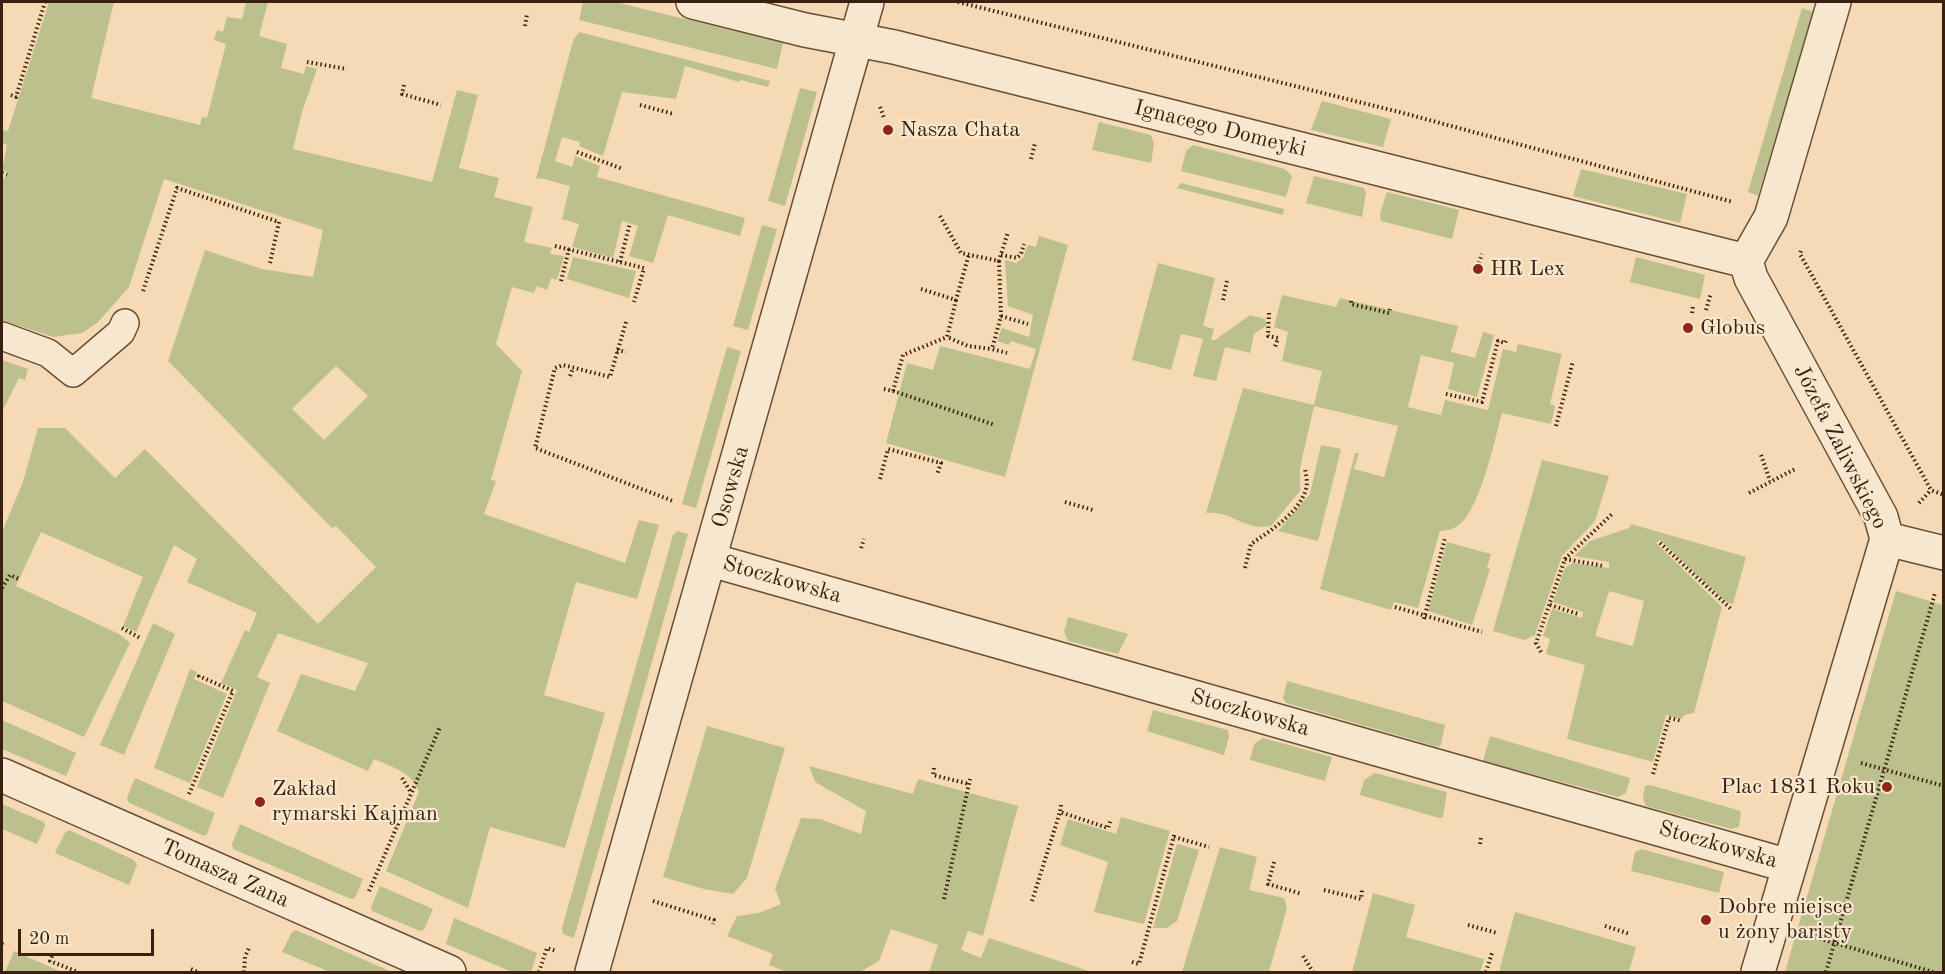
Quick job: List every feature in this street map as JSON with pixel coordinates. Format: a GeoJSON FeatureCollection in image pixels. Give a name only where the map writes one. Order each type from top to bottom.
{"type":"FeatureCollection","features":[{"type":"Feature","properties":{"kind":"street","name":"Ignacego Domeyki"},"geometry":{"type":"LineString","coordinates":[[693,2],[894,47],[1746,261]]}},
{"type":"Feature","properties":{"kind":"street","name":"Osowska"},"geometry":{"type":"LineString","coordinates":[[592,972],[711,560],[867,2]]}},
{"type":"Feature","properties":{"kind":"street"},"geometry":{"type":"LineString","coordinates":[[1746,261],[1771,217],[1833,2]]}},
{"type":"Feature","properties":{"kind":"street","name":"Józefa Zaliwskiego"},"geometry":{"type":"LineString","coordinates":[[1746,261],[1751,278],[1881,517],[1887,539],[1758,972]]}},
{"type":"Feature","properties":{"kind":"street"},"geometry":{"type":"LineString","coordinates":[[1887,539],[1944,553]]}},
{"type":"Feature","properties":{"kind":"street","name":"Stoczkowska"},"geometry":{"type":"LineString","coordinates":[[711,560],[1789,866]]}},
{"type":"Feature","properties":{"kind":"street","name":"Tomasza Zana"},"geometry":{"type":"LineString","coordinates":[[2,775],[449,972]]}},
{"type":"Feature","properties":{"kind":"lane"},"geometry":{"type":"LineString","coordinates":[[2,336],[48,353],[73,373],[121,332],[132,312]]}},
{"type":"Feature","properties":{"kind":"path"},"geometry":{"type":"LineString","coordinates":[[11,95],[16,97],[45,2]]}},
{"type":"Feature","properties":{"kind":"path"},"geometry":{"type":"LineString","coordinates":[[958,2],[1403,113],[1735,202]]}},
{"type":"Feature","properties":{"kind":"path"},"geometry":{"type":"LineString","coordinates":[[525,26],[527,14]]}},
{"type":"Feature","properties":{"kind":"path"},"geometry":{"type":"LineString","coordinates":[[307,62],[347,69]]}},
{"type":"Feature","properties":{"kind":"path"},"geometry":{"type":"LineString","coordinates":[[404,85],[402,94],[441,105]]}},
{"type":"Feature","properties":{"kind":"path"},"geometry":{"type":"LineString","coordinates":[[640,105],[675,114]]}},
{"type":"Feature","properties":{"kind":"path"},"geometry":{"type":"LineString","coordinates":[[1031,159],[1035,143]]}},
{"type":"Feature","properties":{"kind":"path"},"geometry":{"type":"LineString","coordinates":[[577,152],[623,169]]}},
{"type":"Feature","properties":{"kind":"path"},"geometry":{"type":"LineString","coordinates":[[132,312],[177,188],[279,222],[270,263]]}},
{"type":"Feature","properties":{"kind":"path"},"geometry":{"type":"LineString","coordinates":[[940,216],[961,253],[999,261]]}},
{"type":"Feature","properties":{"kind":"path"},"geometry":{"type":"LineString","coordinates":[[621,262],[630,223]]}},
{"type":"Feature","properties":{"kind":"path"},"geometry":{"type":"LineString","coordinates":[[992,349],[1002,316],[999,261],[1008,232]]}},
{"type":"Feature","properties":{"kind":"path"},"geometry":{"type":"LineString","coordinates":[[1803,243],[1800,254],[1931,490],[1944,495]]}},
{"type":"Feature","properties":{"kind":"path"},"geometry":{"type":"LineString","coordinates":[[1001,255],[1017,258],[1024,244]]}},
{"type":"Feature","properties":{"kind":"path"},"geometry":{"type":"LineString","coordinates":[[555,246],[644,268],[634,302]]}},
{"type":"Feature","properties":{"kind":"path"},"geometry":{"type":"LineString","coordinates":[[561,281],[570,249]]}},
{"type":"Feature","properties":{"kind":"path"},"geometry":{"type":"LineString","coordinates":[[947,338],[969,254]]}},
{"type":"Feature","properties":{"kind":"path"},"geometry":{"type":"LineString","coordinates":[[1479,263],[1482,254]]}},
{"type":"Feature","properties":{"kind":"path"},"geometry":{"type":"LineString","coordinates":[[1222,300],[1227,281]]}},
{"type":"Feature","properties":{"kind":"path"},"geometry":{"type":"LineString","coordinates":[[1706,310],[1713,288]]}},
{"type":"Feature","properties":{"kind":"path"},"geometry":{"type":"LineString","coordinates":[[921,289],[956,300]]}},
{"type":"Feature","properties":{"kind":"path"},"geometry":{"type":"LineString","coordinates":[[1352,301],[1351,304],[1389,313],[1390,309]]}},
{"type":"Feature","properties":{"kind":"path"},"geometry":{"type":"LineString","coordinates":[[1692,313],[1693,306]]}},
{"type":"Feature","properties":{"kind":"path"},"geometry":{"type":"LineString","coordinates":[[1269,313],[1268,336],[1278,338],[1275,346]]}},
{"type":"Feature","properties":{"kind":"path"},"geometry":{"type":"LineString","coordinates":[[1002,316],[1028,324]]}},
{"type":"Feature","properties":{"kind":"path"},"geometry":{"type":"LineString","coordinates":[[626,322],[610,377],[563,365],[555,368],[535,448],[674,501]]}},
{"type":"Feature","properties":{"kind":"path"},"geometry":{"type":"LineString","coordinates":[[893,391],[903,355],[947,338],[968,346],[1007,353]]}},
{"type":"Feature","properties":{"kind":"path"},"geometry":{"type":"LineString","coordinates":[[1446,394],[1482,402],[1498,341],[1505,343],[1507,338]]}},
{"type":"Feature","properties":{"kind":"path"},"geometry":{"type":"LineString","coordinates":[[617,350],[626,352]]}},
{"type":"Feature","properties":{"kind":"path"},"geometry":{"type":"LineString","coordinates":[[1556,426],[1573,361]]}},
{"type":"Feature","properties":{"kind":"path"},"geometry":{"type":"LineString","coordinates":[[570,376],[573,368]]}},
{"type":"Feature","properties":{"kind":"path"},"geometry":{"type":"LineString","coordinates":[[884,389],[995,425]]}},
{"type":"Feature","properties":{"kind":"path"},"geometry":{"type":"LineString","coordinates":[[880,479],[888,449],[941,463],[937,475]]}},
{"type":"Feature","properties":{"kind":"path"},"geometry":{"type":"LineString","coordinates":[[1761,455],[1770,481]]}},
{"type":"Feature","properties":{"kind":"path"},"geometry":{"type":"LineString","coordinates":[[1245,568],[1251,544],[1276,528],[1297,504],[1306,489],[1305,469]]}},
{"type":"Feature","properties":{"kind":"path"},"geometry":{"type":"LineString","coordinates":[[1749,492],[1795,469]]}},
{"type":"Feature","properties":{"kind":"path"},"geometry":{"type":"LineString","coordinates":[[1065,502],[1093,510]]}},
{"type":"Feature","properties":{"kind":"path"},"geometry":{"type":"LineString","coordinates":[[1541,652],[1536,643],[1565,559],[1613,513]]}},
{"type":"Feature","properties":{"kind":"path"},"geometry":{"type":"LineString","coordinates":[[1424,617],[1445,538]]}},
{"type":"Feature","properties":{"kind":"path"},"geometry":{"type":"LineString","coordinates":[[861,548],[864,539]]}},
{"type":"Feature","properties":{"kind":"path"},"geometry":{"type":"LineString","coordinates":[[1660,543],[1731,609]]}},
{"type":"Feature","properties":{"kind":"path"},"geometry":{"type":"LineString","coordinates":[[1565,559],[1604,566]]}},
{"type":"Feature","properties":{"kind":"path"},"geometry":{"type":"LineString","coordinates":[[2,588],[10,575],[20,579]]}},
{"type":"Feature","properties":{"kind":"path"},"geometry":{"type":"LineString","coordinates":[[1826,972],[1935,590]]}},
{"type":"Feature","properties":{"kind":"path"},"geometry":{"type":"LineString","coordinates":[[1550,605],[1578,614]]}},
{"type":"Feature","properties":{"kind":"path"},"geometry":{"type":"LineString","coordinates":[[1395,607],[1482,632]]}},
{"type":"Feature","properties":{"kind":"path"},"geometry":{"type":"LineString","coordinates":[[122,628],[140,638]]}},
{"type":"Feature","properties":{"kind":"path"},"geometry":{"type":"LineString","coordinates":[[189,794],[233,691],[199,676],[201,673]]}},
{"type":"Feature","properties":{"kind":"path"},"geometry":{"type":"LineString","coordinates":[[1653,774],[1669,718],[1682,721]]}},
{"type":"Feature","properties":{"kind":"path"},"geometry":{"type":"LineString","coordinates":[[376,874],[440,727]]}},
{"type":"Feature","properties":{"kind":"path"},"geometry":{"type":"LineString","coordinates":[[1851,760],[1944,786]]}},
{"type":"Feature","properties":{"kind":"path"},"geometry":{"type":"LineString","coordinates":[[934,768],[933,775],[969,784]]}},
{"type":"Feature","properties":{"kind":"path"},"geometry":{"type":"LineString","coordinates":[[402,778],[410,792]]}},
{"type":"Feature","properties":{"kind":"path"},"geometry":{"type":"LineString","coordinates":[[944,899],[970,779]]}},
{"type":"Feature","properties":{"kind":"path"},"geometry":{"type":"LineString","coordinates":[[1032,901],[1061,805]]}},
{"type":"Feature","properties":{"kind":"path"},"geometry":{"type":"LineString","coordinates":[[1059,812],[1108,828],[1111,819]]}},
{"type":"Feature","properties":{"kind":"path"},"geometry":{"type":"LineString","coordinates":[[384,819],[397,825]]}},
{"type":"Feature","properties":{"kind":"path"},"geometry":{"type":"LineString","coordinates":[[1132,962],[1139,964],[1174,835],[1209,847]]}},
{"type":"Feature","properties":{"kind":"path"},"geometry":{"type":"LineString","coordinates":[[1480,844],[1481,837]]}},
{"type":"Feature","properties":{"kind":"path"},"geometry":{"type":"LineString","coordinates":[[1274,862],[1268,884],[1302,894]]}},
{"type":"Feature","properties":{"kind":"path"},"geometry":{"type":"LineString","coordinates":[[1324,890],[1361,899],[1362,890]]}},
{"type":"Feature","properties":{"kind":"path"},"geometry":{"type":"LineString","coordinates":[[656,902],[714,920],[713,924]]}},
{"type":"Feature","properties":{"kind":"path"},"geometry":{"type":"LineString","coordinates":[[1468,925],[1497,933]]}},
{"type":"Feature","properties":{"kind":"path"},"geometry":{"type":"LineString","coordinates":[[1605,926],[1630,934]]}},
{"type":"Feature","properties":{"kind":"path"},"geometry":{"type":"LineString","coordinates":[[1801,933],[1933,972]]}},
{"type":"Feature","properties":{"kind":"path"},"geometry":{"type":"LineString","coordinates":[[244,972],[245,957],[249,948]]}},
{"type":"Feature","properties":{"kind":"path"},"geometry":{"type":"LineString","coordinates":[[1486,972],[1492,953]]}},
{"type":"Feature","properties":{"kind":"path"},"geometry":{"type":"LineString","coordinates":[[52,956],[50,961],[78,972]]}},
{"type":"Feature","properties":{"kind":"path"},"geometry":{"type":"LineString","coordinates":[[1304,956],[1313,972]]}},
{"type":"Feature","properties":{"kind":"path"},"geometry":{"type":"LineString","coordinates":[[191,969],[198,972]]}},
{"type":"Feature","properties":{"kind":"green space"},"geometry":{"type":"Polygon","coordinates":[[[49,2],[114,2],[91,98],[200,125],[202,117],[207,118],[226,44],[214,40],[217,30],[223,32],[227,17],[242,19],[246,2],[268,2],[259,36],[287,44],[281,68],[304,74],[306,66],[317,69],[302,112],[293,149],[432,182],[457,90],[478,95],[459,168],[499,178],[494,197],[533,207],[524,242],[552,248],[550,254],[564,256],[557,280],[551,278],[547,290],[537,286],[534,293],[512,287],[496,344],[522,371],[491,480],[496,481],[484,514],[625,563],[639,520],[659,525],[637,599],[576,582],[544,695],[605,713],[565,848],[490,827],[468,908],[386,871],[419,792],[416,785],[401,771],[374,759],[368,771],[277,731],[301,674],[355,691],[368,663],[278,633],[257,677],[270,683],[223,798],[197,787],[237,690],[221,683],[245,630],[249,632],[257,613],[187,582],[197,559],[174,545],[136,632],[123,626],[143,577],[41,532],[16,586],[119,634],[130,643],[84,737],[2,701],[2,532],[23,482],[38,428],[65,428],[115,478],[145,449],[318,624],[376,567],[336,526],[332,528],[168,361],[205,250],[262,269],[313,277],[323,230],[164,179],[129,287],[97,323],[82,333],[53,337],[2,320],[2,177],[6,178],[7,172],[2,170],[7,145],[2,143],[2,130],[8,131],[49,2]],[[336,366],[292,409],[324,440],[368,396],[336,366]]]}},
{"type":"Feature","properties":{"kind":"green space"},"geometry":{"type":"Polygon","coordinates":[[[583,2],[615,2],[783,43],[777,69],[579,20],[583,2]]]}},
{"type":"Feature","properties":{"kind":"green space"},"geometry":{"type":"Polygon","coordinates":[[[1802,8],[1813,12],[1758,196],[1748,192],[1802,8]]]}},
{"type":"Feature","properties":{"kind":"green space"},"geometry":{"type":"Polygon","coordinates":[[[579,32],[770,81],[768,87],[741,80],[739,82],[685,66],[676,99],[622,92],[603,156],[579,146],[580,142],[562,137],[555,161],[572,167],[575,156],[600,166],[597,177],[745,218],[740,236],[668,215],[653,263],[629,256],[638,226],[622,221],[613,258],[572,247],[579,224],[562,219],[570,186],[536,179],[573,41],[579,32]]]}},
{"type":"Feature","properties":{"kind":"green space"},"geometry":{"type":"Polygon","coordinates":[[[800,88],[817,92],[785,206],[768,201],[800,88]]]}},
{"type":"Feature","properties":{"kind":"green space"},"geometry":{"type":"Polygon","coordinates":[[[1322,101],[1391,119],[1383,147],[1311,130],[1322,101]]]}},
{"type":"Feature","properties":{"kind":"green space"},"geometry":{"type":"Polygon","coordinates":[[[1099,122],[1151,135],[1154,144],[1151,163],[1092,150],[1099,122]]]}},
{"type":"Feature","properties":{"kind":"green space"},"geometry":{"type":"Polygon","coordinates":[[[1193,145],[1285,169],[1292,176],[1286,197],[1181,171],[1186,151],[1193,145]]]}},
{"type":"Feature","properties":{"kind":"green space"},"geometry":{"type":"Polygon","coordinates":[[[1581,169],[1687,194],[1680,223],[1573,196],[1581,169]]]}},
{"type":"Feature","properties":{"kind":"green space"},"geometry":{"type":"Polygon","coordinates":[[[1314,176],[1364,188],[1366,193],[1362,217],[1306,203],[1314,176]]]}},
{"type":"Feature","properties":{"kind":"green space"},"geometry":{"type":"Polygon","coordinates":[[[1181,183],[1284,209],[1283,215],[1177,188],[1181,183]]]}},
{"type":"Feature","properties":{"kind":"green space"},"geometry":{"type":"Polygon","coordinates":[[[1387,192],[1459,210],[1452,239],[1381,221],[1380,213],[1387,192]]]}},
{"type":"Feature","properties":{"kind":"green space"},"geometry":{"type":"Polygon","coordinates":[[[762,225],[777,229],[748,330],[733,326],[762,225]]]}},
{"type":"Feature","properties":{"kind":"green space"},"geometry":{"type":"Polygon","coordinates":[[[1039,236],[1068,245],[1005,477],[886,443],[907,363],[933,370],[940,346],[1030,369],[1036,349],[1011,341],[1009,345],[997,341],[1002,328],[1029,337],[1033,315],[1008,306],[1005,260],[1016,263],[1023,258],[1028,245],[1036,247],[1039,236]]]}},
{"type":"Feature","properties":{"kind":"green space"},"geometry":{"type":"Polygon","coordinates":[[[573,257],[636,271],[629,298],[567,279],[573,257]]]}},
{"type":"Feature","properties":{"kind":"green space"},"geometry":{"type":"Polygon","coordinates":[[[1636,257],[1705,275],[1700,299],[1630,282],[1636,257]]]}},
{"type":"Feature","properties":{"kind":"green space"},"geometry":{"type":"Polygon","coordinates":[[[1158,263],[1215,278],[1203,326],[1214,329],[1211,340],[1215,340],[1250,315],[1265,319],[1267,325],[1254,334],[1250,353],[1225,347],[1216,381],[1193,376],[1203,339],[1181,334],[1171,370],[1132,360],[1158,263]]]}},
{"type":"Feature","properties":{"kind":"green space"},"geometry":{"type":"Polygon","coordinates":[[[1282,295],[1336,307],[1340,298],[1458,326],[1451,352],[1475,358],[1483,332],[1494,335],[1477,397],[1448,389],[1454,363],[1421,355],[1408,407],[1441,415],[1445,400],[1488,410],[1503,349],[1516,352],[1518,344],[1562,354],[1550,404],[1555,406],[1551,424],[1502,413],[1485,476],[1471,509],[1463,521],[1454,528],[1440,531],[1418,608],[1394,602],[1391,610],[1320,589],[1355,453],[1359,453],[1354,469],[1384,477],[1398,426],[1314,406],[1300,468],[1300,491],[1271,526],[1253,526],[1223,514],[1206,513],[1243,388],[1314,405],[1322,371],[1282,361],[1288,332],[1274,327],[1282,295]]]}},
{"type":"Feature","properties":{"kind":"green space"},"geometry":{"type":"Polygon","coordinates":[[[727,347],[741,351],[696,508],[682,504],[727,347]]]}},
{"type":"Feature","properties":{"kind":"green space"},"geometry":{"type":"Polygon","coordinates":[[[2,360],[28,369],[25,380],[19,378],[2,412],[2,360]]]}},
{"type":"Feature","properties":{"kind":"green space"},"geometry":{"type":"Polygon","coordinates":[[[1321,445],[1341,449],[1318,541],[1278,531],[1310,494],[1321,445]]]}},
{"type":"Feature","properties":{"kind":"green space"},"geometry":{"type":"Polygon","coordinates":[[[1542,460],[1609,476],[1595,521],[1562,556],[1535,635],[1524,640],[1493,631],[1542,460]]]}},
{"type":"Feature","properties":{"kind":"green space"},"geometry":{"type":"Polygon","coordinates":[[[1631,524],[1746,557],[1733,604],[1726,602],[1660,540],[1656,543],[1722,607],[1694,713],[1684,715],[1682,719],[1666,715],[1653,762],[1567,739],[1585,665],[1546,654],[1550,639],[1543,636],[1552,609],[1582,618],[1583,612],[1553,602],[1565,568],[1573,563],[1609,568],[1609,562],[1574,556],[1590,541],[1629,528],[1631,524]],[[1609,591],[1595,636],[1633,646],[1644,601],[1609,591]]]}},
{"type":"Feature","properties":{"kind":"green space"},"geometry":{"type":"Polygon","coordinates":[[[678,531],[688,534],[574,938],[563,934],[562,928],[673,535],[678,531]]]}},
{"type":"Feature","properties":{"kind":"green space"},"geometry":{"type":"Polygon","coordinates":[[[1447,542],[1491,554],[1487,568],[1490,569],[1472,625],[1428,611],[1447,542]]]}},
{"type":"Feature","properties":{"kind":"green space","name":"Plac 1831 Roku"},"geometry":{"type":"Polygon","coordinates":[[[1896,591],[1943,605],[1943,972],[1785,972],[1896,591]]]}},
{"type":"Feature","properties":{"kind":"green space"},"geometry":{"type":"Polygon","coordinates":[[[1068,617],[1128,634],[1118,654],[1068,641],[1064,632],[1068,617]]]}},
{"type":"Feature","properties":{"kind":"green space"},"geometry":{"type":"Polygon","coordinates":[[[153,623],[175,634],[124,755],[100,745],[153,623]]]}},
{"type":"Feature","properties":{"kind":"green space"},"geometry":{"type":"Polygon","coordinates":[[[190,669],[197,672],[194,679],[227,694],[190,783],[154,768],[190,669]]]}},
{"type":"Feature","properties":{"kind":"green space"},"geometry":{"type":"Polygon","coordinates":[[[1287,681],[1445,725],[1441,745],[1438,747],[1286,703],[1283,698],[1287,681]]]}},
{"type":"Feature","properties":{"kind":"green space"},"geometry":{"type":"Polygon","coordinates":[[[1153,710],[1228,730],[1229,736],[1224,755],[1147,731],[1153,710]]]}},
{"type":"Feature","properties":{"kind":"green space"},"geometry":{"type":"Polygon","coordinates":[[[2,720],[76,753],[66,776],[2,749],[2,720]]]}},
{"type":"Feature","properties":{"kind":"green space"},"geometry":{"type":"Polygon","coordinates":[[[707,726],[785,748],[747,878],[733,894],[704,889],[663,877],[707,726]]]}},
{"type":"Feature","properties":{"kind":"green space"},"geometry":{"type":"Polygon","coordinates":[[[1490,736],[1630,778],[1626,793],[1618,797],[1483,761],[1490,736]]]}},
{"type":"Feature","properties":{"kind":"green space"},"geometry":{"type":"Polygon","coordinates":[[[1263,738],[1332,757],[1325,781],[1250,760],[1254,744],[1263,738]]]}},
{"type":"Feature","properties":{"kind":"green space"},"geometry":{"type":"Polygon","coordinates":[[[809,766],[913,794],[918,779],[1018,806],[983,936],[968,931],[961,950],[981,958],[989,938],[1092,972],[929,972],[938,945],[891,929],[879,961],[860,972],[787,972],[769,965],[773,954],[727,936],[737,916],[759,913],[781,904],[775,889],[801,818],[820,819],[861,834],[866,811],[815,782],[809,766]]]}},
{"type":"Feature","properties":{"kind":"green space"},"geometry":{"type":"Polygon","coordinates":[[[1375,773],[1447,792],[1443,817],[1439,818],[1360,795],[1364,780],[1375,773]]]}},
{"type":"Feature","properties":{"kind":"green space"},"geometry":{"type":"Polygon","coordinates":[[[135,778],[215,813],[207,834],[204,836],[129,803],[127,798],[135,778]]]}},
{"type":"Feature","properties":{"kind":"green space"},"geometry":{"type":"Polygon","coordinates":[[[1650,785],[1741,811],[1739,827],[1731,829],[1646,806],[1643,798],[1645,786],[1650,785]]]}},
{"type":"Feature","properties":{"kind":"green space"},"geometry":{"type":"Polygon","coordinates":[[[2,804],[44,822],[45,826],[37,844],[2,829],[2,804]]]}},
{"type":"Feature","properties":{"kind":"green space"},"geometry":{"type":"Polygon","coordinates":[[[1121,817],[1170,831],[1144,924],[1094,912],[1108,862],[1060,845],[1068,819],[1116,834],[1121,817]]]}},
{"type":"Feature","properties":{"kind":"green space"},"geometry":{"type":"Polygon","coordinates":[[[240,824],[363,879],[355,898],[351,899],[233,849],[232,844],[240,824]]]}},
{"type":"Feature","properties":{"kind":"green space"},"geometry":{"type":"Polygon","coordinates":[[[69,830],[134,860],[137,865],[129,885],[55,853],[65,833],[69,830]]]}},
{"type":"Feature","properties":{"kind":"green space"},"geometry":{"type":"Polygon","coordinates":[[[1177,844],[1199,850],[1177,921],[1167,928],[1153,928],[1177,844]]]}},
{"type":"Feature","properties":{"kind":"green space"},"geometry":{"type":"Polygon","coordinates":[[[1220,847],[1257,857],[1249,890],[1284,898],[1287,908],[1269,972],[1182,972],[1220,847]]]}},
{"type":"Feature","properties":{"kind":"green space"},"geometry":{"type":"Polygon","coordinates":[[[1642,849],[1724,872],[1719,893],[1631,871],[1635,852],[1642,849]]]}},
{"type":"Feature","properties":{"kind":"green space"},"geometry":{"type":"Polygon","coordinates":[[[380,886],[433,909],[424,930],[420,931],[372,911],[371,907],[380,886]]]}},
{"type":"Feature","properties":{"kind":"green space"},"geometry":{"type":"Polygon","coordinates":[[[1373,893],[1415,905],[1406,937],[1484,959],[1480,972],[1352,972],[1373,893]]]}},
{"type":"Feature","properties":{"kind":"green space"},"geometry":{"type":"Polygon","coordinates":[[[1515,912],[1636,947],[1629,972],[1499,972],[1515,912]]]}},
{"type":"Feature","properties":{"kind":"green space"},"geometry":{"type":"Polygon","coordinates":[[[454,918],[537,953],[531,972],[512,972],[446,944],[454,918]]]}},
{"type":"Feature","properties":{"kind":"green space"},"geometry":{"type":"Polygon","coordinates":[[[296,930],[392,972],[330,972],[282,952],[292,932],[296,930]]]}},
{"type":"Feature","properties":{"kind":"green space"},"geometry":{"type":"Polygon","coordinates":[[[14,951],[62,972],[5,972],[14,951]]]}},
{"type":"Feature","properties":{"kind":"place","name":"Nasza Chata"},"geometry":{"type":"Point","coordinates":[888,130]}},
{"type":"Feature","properties":{"kind":"place","name":"HR Lex"},"geometry":{"type":"Point","coordinates":[1478,269]}},
{"type":"Feature","properties":{"kind":"place","name":"Globus"},"geometry":{"type":"Point","coordinates":[1688,328]}},
{"type":"Feature","properties":{"kind":"place","name":"Plac 1831 Roku"},"geometry":{"type":"Point","coordinates":[1887,787]}},
{"type":"Feature","properties":{"kind":"place","name":"Zakład rymarski Kajman"},"geometry":{"type":"Point","coordinates":[260,802]}},
{"type":"Feature","properties":{"kind":"place","name":"Dobre miejsce u żony baristy"},"geometry":{"type":"Point","coordinates":[1706,920]}}]}
